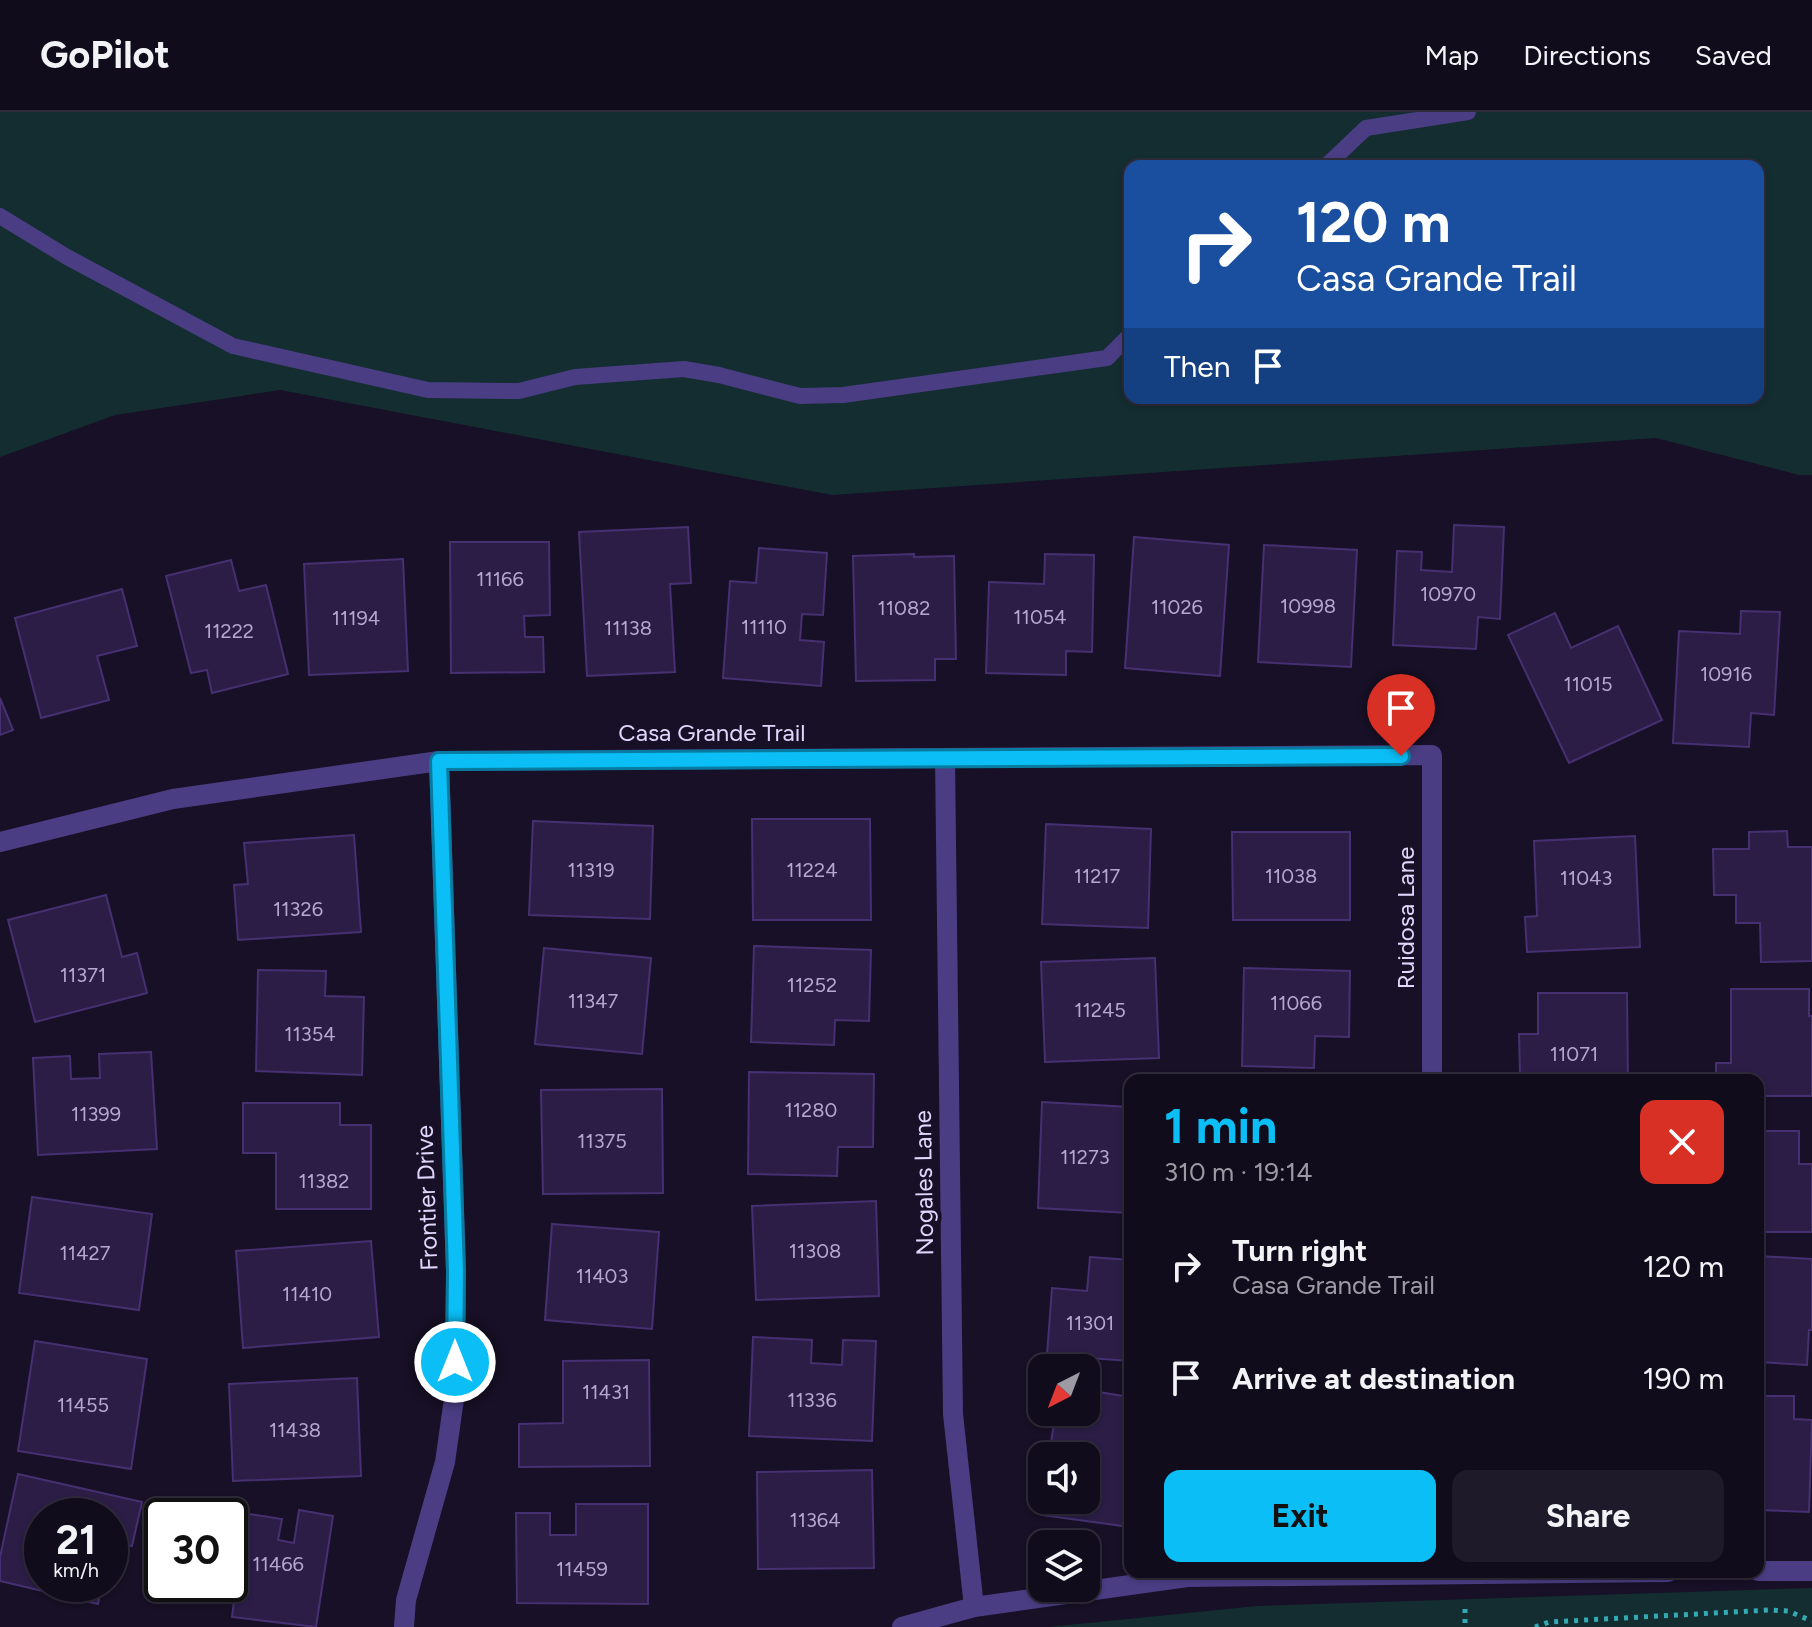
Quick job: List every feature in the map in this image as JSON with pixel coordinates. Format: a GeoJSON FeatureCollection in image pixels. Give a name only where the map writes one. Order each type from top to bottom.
{"type":"FeatureCollection","features":[{"type":"Feature","properties":{"kind":"street","name":"Casa Grande Trail"},"geometry":{"type":"LineString","coordinates":[[0,842],[173,799],[439,761],[1432,755]]}},
{"type":"Feature","properties":{"kind":"street","name":"Ruidosa Lane"},"geometry":{"type":"LineString","coordinates":[[1432,755],[1432,1074]]}},
{"type":"Feature","properties":{"kind":"street","name":"Nogales Lane"},"geometry":{"type":"LineString","coordinates":[[945,758],[953,1414],[974,1607]]}},
{"type":"Feature","properties":{"kind":"street","name":"Frontier Drive"},"geometry":{"type":"LineString","coordinates":[[404,1627],[406,1600],[445,1462],[455,1392],[456,1271],[439,761]]}},
{"type":"Feature","properties":{"kind":"street"},"geometry":{"type":"LineString","coordinates":[[1764,1571],[1812,1571]]}},
{"type":"Feature","properties":{"kind":"street"},"geometry":{"type":"LineString","coordinates":[[902,1627],[974,1607],[1180,1578]]}},
{"type":"Feature","properties":{"kind":"lane"},"geometry":{"type":"LineString","coordinates":[[1332,160],[1366,128],[1468,112]]}},
{"type":"Feature","properties":{"kind":"lane"},"geometry":{"type":"LineString","coordinates":[[0,216],[67,257],[233,346],[428,390],[519,391],[575,377],[684,369],[800,396],[843,395],[1107,358],[1124,341]]}},
{"type":"Feature","properties":{"kind":"path"},"geometry":{"type":"LineString","coordinates":[[1465,1609],[1465,1627]]}},
{"type":"Feature","properties":{"kind":"path"},"geometry":{"type":"LineString","coordinates":[[1535,1627],[1549,1622],[1770,1610],[1788,1611],[1812,1621]]}},
{"type":"Feature","properties":{"kind":"green space"},"geometry":{"type":"Polygon","coordinates":[[[0,112],[1812,112],[1812,475],[1799,475],[1656,438],[832,495],[280,390],[115,415],[0,457],[0,112]]]}},
{"type":"Feature","properties":{"kind":"green space"},"geometry":{"type":"Polygon","coordinates":[[[1812,1588],[1812,1627],[1048,1627],[1257,1606],[1812,1588]]]}},
{"type":"Feature","properties":{"kind":"building"},"geometry":{"type":"Polygon","coordinates":[[[1454,525],[1504,527],[1500,619],[1478,617],[1476,649],[1393,645],[1397,551],[1422,552],[1421,570],[1452,572],[1454,525]]]}},
{"type":"Feature","properties":{"kind":"building"},"geometry":{"type":"Polygon","coordinates":[[[688,527],[691,583],[670,584],[675,672],[587,676],[579,532],[688,527]]]}},
{"type":"Feature","properties":{"kind":"building"},"geometry":{"type":"Polygon","coordinates":[[[1134,537],[1229,545],[1220,676],[1125,668],[1134,537]]]}},
{"type":"Feature","properties":{"kind":"building"},"geometry":{"type":"Polygon","coordinates":[[[450,542],[549,542],[550,615],[524,616],[525,637],[543,637],[544,672],[451,673],[450,542]]]}},
{"type":"Feature","properties":{"kind":"building"},"geometry":{"type":"Polygon","coordinates":[[[1264,545],[1357,550],[1351,667],[1258,662],[1264,545]]]}},
{"type":"Feature","properties":{"kind":"building"},"geometry":{"type":"Polygon","coordinates":[[[759,548],[827,553],[823,615],[802,614],[800,640],[824,642],[821,686],[723,678],[730,581],[756,583],[759,548]]]}},
{"type":"Feature","properties":{"kind":"building"},"geometry":{"type":"Polygon","coordinates":[[[914,554],[914,557],[954,556],[956,659],[935,659],[935,680],[856,681],[853,556],[914,554]]]}},
{"type":"Feature","properties":{"kind":"building"},"geometry":{"type":"Polygon","coordinates":[[[1045,554],[1094,555],[1092,652],[1066,651],[1066,675],[986,673],[989,582],[1044,584],[1045,554]]]}},
{"type":"Feature","properties":{"kind":"building"},"geometry":{"type":"Polygon","coordinates":[[[403,559],[408,671],[309,675],[304,564],[403,559]]]}},
{"type":"Feature","properties":{"kind":"building"},"geometry":{"type":"Polygon","coordinates":[[[231,560],[239,591],[266,585],[288,674],[212,693],[207,670],[191,673],[166,576],[231,560]]]}},
{"type":"Feature","properties":{"kind":"building"},"geometry":{"type":"Polygon","coordinates":[[[122,589],[137,646],[97,656],[109,700],[41,718],[15,618],[122,589]]]}},
{"type":"Feature","properties":{"kind":"building"},"geometry":{"type":"Polygon","coordinates":[[[1741,611],[1780,612],[1774,715],[1751,713],[1749,747],[1673,743],[1679,631],[1740,634],[1741,611]]]}},
{"type":"Feature","properties":{"kind":"building"},"geometry":{"type":"Polygon","coordinates":[[[1555,613],[1571,648],[1618,626],[1662,720],[1569,763],[1508,635],[1555,613]]]}},
{"type":"Feature","properties":{"kind":"building"},"geometry":{"type":"Polygon","coordinates":[[[0,698],[13,730],[0,735],[0,698]]]}},
{"type":"Feature","properties":{"kind":"building"},"geometry":{"type":"Polygon","coordinates":[[[752,819],[870,819],[871,920],[753,920],[752,819]]]}},
{"type":"Feature","properties":{"kind":"building"},"geometry":{"type":"Polygon","coordinates":[[[533,821],[653,826],[650,919],[529,915],[533,821]]]}},
{"type":"Feature","properties":{"kind":"building"},"geometry":{"type":"Polygon","coordinates":[[[1046,824],[1151,829],[1148,928],[1042,924],[1046,824]]]}},
{"type":"Feature","properties":{"kind":"building"},"geometry":{"type":"Polygon","coordinates":[[[1787,831],[1788,847],[1812,847],[1812,961],[1761,962],[1760,923],[1736,923],[1736,895],[1714,895],[1713,849],[1749,849],[1749,832],[1787,831]]]}},
{"type":"Feature","properties":{"kind":"building"},"geometry":{"type":"Polygon","coordinates":[[[1232,832],[1350,832],[1350,920],[1233,920],[1232,832]]]}},
{"type":"Feature","properties":{"kind":"building"},"geometry":{"type":"Polygon","coordinates":[[[354,835],[361,932],[238,940],[234,885],[248,884],[244,843],[354,835]]]}},
{"type":"Feature","properties":{"kind":"building"},"geometry":{"type":"Polygon","coordinates":[[[1635,836],[1640,947],[1527,952],[1525,917],[1537,916],[1534,841],[1635,836]]]}},
{"type":"Feature","properties":{"kind":"building"},"geometry":{"type":"Polygon","coordinates":[[[106,895],[122,957],[137,953],[147,993],[35,1022],[8,920],[106,895]]]}},
{"type":"Feature","properties":{"kind":"building"},"geometry":{"type":"Polygon","coordinates":[[[754,946],[871,950],[869,1021],[835,1020],[834,1045],[751,1042],[754,946]]]}},
{"type":"Feature","properties":{"kind":"building"},"geometry":{"type":"Polygon","coordinates":[[[544,948],[651,958],[642,1054],[535,1044],[544,948]]]}},
{"type":"Feature","properties":{"kind":"building"},"geometry":{"type":"Polygon","coordinates":[[[1155,958],[1159,1058],[1045,1062],[1041,962],[1155,958]]]}},
{"type":"Feature","properties":{"kind":"building"},"geometry":{"type":"Polygon","coordinates":[[[1244,968],[1350,971],[1349,1037],[1315,1036],[1314,1068],[1242,1066],[1244,968]]]}},
{"type":"Feature","properties":{"kind":"building"},"geometry":{"type":"Polygon","coordinates":[[[258,970],[326,971],[325,996],[364,997],[362,1075],[256,1071],[258,970]]]}},
{"type":"Feature","properties":{"kind":"building"},"geometry":{"type":"Polygon","coordinates":[[[1731,989],[1809,989],[1812,1096],[1764,1096],[1764,1074],[1716,1074],[1716,1063],[1731,1063],[1731,989]]]}},
{"type":"Feature","properties":{"kind":"building"},"geometry":{"type":"Polygon","coordinates":[[[1538,993],[1627,993],[1628,1074],[1520,1074],[1519,1034],[1538,1034],[1538,993]]]}},
{"type":"Feature","properties":{"kind":"building"},"geometry":{"type":"Polygon","coordinates":[[[151,1052],[157,1149],[38,1155],[33,1058],[70,1056],[71,1079],[100,1078],[99,1054],[151,1052]]]}},
{"type":"Feature","properties":{"kind":"building"},"geometry":{"type":"Polygon","coordinates":[[[749,1072],[874,1074],[873,1147],[838,1147],[837,1176],[748,1174],[749,1072]]]}},
{"type":"Feature","properties":{"kind":"building"},"geometry":{"type":"Polygon","coordinates":[[[662,1089],[663,1193],[543,1194],[541,1090],[662,1089]]]}},
{"type":"Feature","properties":{"kind":"building"},"geometry":{"type":"Polygon","coordinates":[[[1042,1102],[1124,1107],[1124,1213],[1038,1208],[1042,1102]]]}},
{"type":"Feature","properties":{"kind":"building"},"geometry":{"type":"Polygon","coordinates":[[[243,1103],[340,1103],[340,1125],[371,1125],[371,1209],[276,1209],[276,1153],[243,1153],[243,1103]]]}},
{"type":"Feature","properties":{"kind":"building"},"geometry":{"type":"Polygon","coordinates":[[[1764,1131],[1799,1131],[1799,1164],[1812,1164],[1812,1232],[1764,1232],[1764,1131]]]}},
{"type":"Feature","properties":{"kind":"building"},"geometry":{"type":"Polygon","coordinates":[[[32,1197],[152,1214],[139,1310],[19,1293],[32,1197]]]}},
{"type":"Feature","properties":{"kind":"building"},"geometry":{"type":"Polygon","coordinates":[[[876,1201],[879,1296],[756,1300],[752,1206],[876,1201]]]}},
{"type":"Feature","properties":{"kind":"building"},"geometry":{"type":"Polygon","coordinates":[[[552,1224],[659,1232],[652,1329],[545,1320],[552,1224]]]}},
{"type":"Feature","properties":{"kind":"building"},"geometry":{"type":"Polygon","coordinates":[[[371,1241],[379,1337],[243,1348],[236,1251],[371,1241]]]}},
{"type":"Feature","properties":{"kind":"building"},"geometry":{"type":"Polygon","coordinates":[[[1764,1256],[1812,1259],[1812,1330],[1809,1330],[1807,1365],[1764,1362],[1764,1256]]]}},
{"type":"Feature","properties":{"kind":"building"},"geometry":{"type":"Polygon","coordinates":[[[1090,1257],[1124,1260],[1124,1361],[1100,1359],[1100,1354],[1047,1354],[1052,1288],[1087,1291],[1090,1257]]]}},
{"type":"Feature","properties":{"kind":"building"},"geometry":{"type":"Polygon","coordinates":[[[753,1337],[812,1340],[811,1363],[842,1365],[843,1340],[876,1341],[872,1441],[749,1436],[753,1337]]]}},
{"type":"Feature","properties":{"kind":"building"},"geometry":{"type":"Polygon","coordinates":[[[35,1341],[147,1359],[131,1469],[18,1451],[35,1341]]]}},
{"type":"Feature","properties":{"kind":"building"},"geometry":{"type":"Polygon","coordinates":[[[649,1360],[650,1466],[519,1467],[519,1424],[563,1423],[563,1361],[649,1360]]]}},
{"type":"Feature","properties":{"kind":"building"},"geometry":{"type":"Polygon","coordinates":[[[357,1378],[361,1476],[233,1481],[229,1384],[357,1378]]]}},
{"type":"Feature","properties":{"kind":"building"},"geometry":{"type":"Polygon","coordinates":[[[1100,1392],[1124,1396],[1124,1526],[1041,1515],[1100,1514],[1100,1442],[1051,1442],[1054,1426],[1100,1426],[1100,1392]]]}},
{"type":"Feature","properties":{"kind":"building"},"geometry":{"type":"Polygon","coordinates":[[[1764,1396],[1794,1396],[1794,1419],[1812,1420],[1809,1512],[1764,1510],[1764,1396]]]}},
{"type":"Feature","properties":{"kind":"building"},"geometry":{"type":"Polygon","coordinates":[[[872,1470],[874,1568],[758,1569],[757,1472],[872,1470]]]}},
{"type":"Feature","properties":{"kind":"building"},"geometry":{"type":"Polygon","coordinates":[[[18,1474],[124,1498],[24,1498],[24,1587],[0,1581],[0,1557],[18,1474]]]}},
{"type":"Feature","properties":{"kind":"building"},"geometry":{"type":"Polygon","coordinates":[[[128,1499],[142,1502],[132,1546],[128,1545],[128,1499]]]}},
{"type":"Feature","properties":{"kind":"building"},"geometry":{"type":"Polygon","coordinates":[[[576,1504],[648,1504],[648,1604],[517,1603],[516,1513],[550,1513],[550,1535],[576,1535],[576,1504]]]}},
{"type":"Feature","properties":{"kind":"building"},"geometry":{"type":"Polygon","coordinates":[[[299,1510],[333,1516],[316,1627],[232,1617],[234,1602],[248,1602],[248,1514],[282,1519],[278,1540],[294,1543],[299,1510]]]}},
{"type":"Feature","properties":{"kind":"route"},"geometry":{"type":"LineString","coordinates":[[455,1362],[456,1271],[439,761],[1401,756]]}}]}
